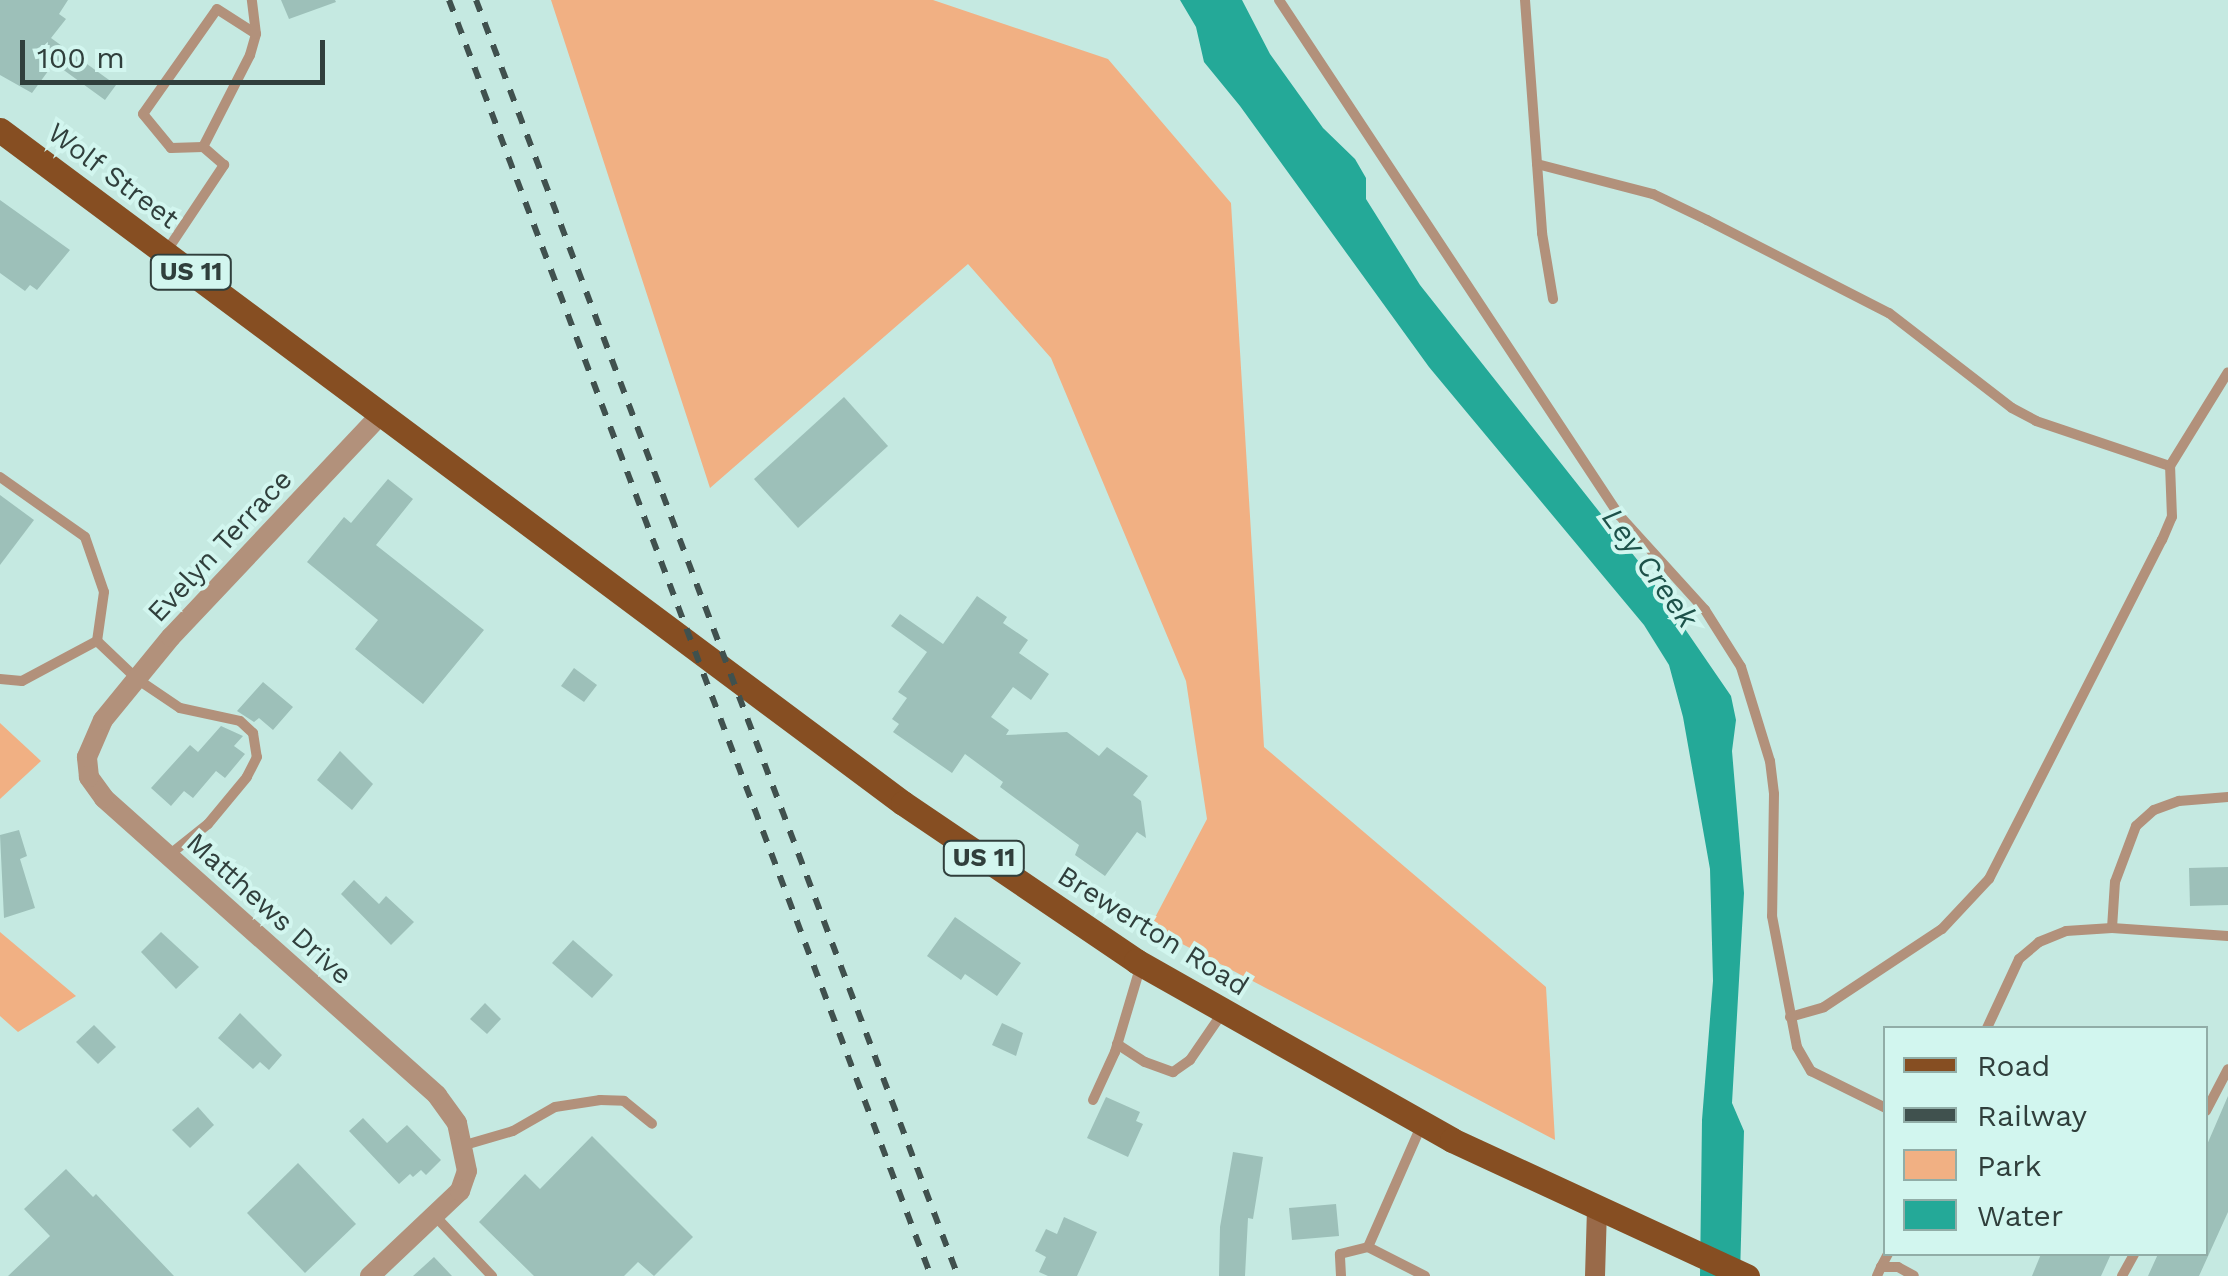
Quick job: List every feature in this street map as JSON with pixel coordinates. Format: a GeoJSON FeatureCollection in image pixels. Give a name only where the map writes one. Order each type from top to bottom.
{"type":"FeatureCollection","features":[{"type":"Feature","properties":{"kind":"main road","name":"Wolf Street"},"geometry":{"type":"LineString","coordinates":[[0,130],[382,414]]}},
{"type":"Feature","properties":{"kind":"main road","name":"Brewerton Road"},"geometry":{"type":"LineString","coordinates":[[382,414],[903,803],[1141,964],[1422,1124],[1748,1276]]}},
{"type":"Feature","properties":{"kind":"street","name":"Evelyn Terrace"},"geometry":{"type":"LineString","coordinates":[[103,720],[136,679],[382,414]]}},
{"type":"Feature","properties":{"kind":"street","name":"Matthews Drive"},"geometry":{"type":"LineString","coordinates":[[103,720],[87,756],[89,777],[104,798],[437,1095],[457,1123],[465,1145]]}},
{"type":"Feature","properties":{"kind":"street"},"geometry":{"type":"LineString","coordinates":[[370,1276],[460,1191],[467,1170],[465,1145]]}},
{"type":"Feature","properties":{"kind":"street"},"geometry":{"type":"LineString","coordinates":[[1595,1276],[1597,1208]]}},
{"type":"Feature","properties":{"kind":"lane"},"geometry":{"type":"LineString","coordinates":[[203,148],[256,34],[252,0]]}},
{"type":"Feature","properties":{"kind":"lane"},"geometry":{"type":"LineString","coordinates":[[1280,0],[1618,515],[1694,596],[1741,667],[1770,761],[1774,794],[1772,916],[1797,1047],[1811,1071],[1883,1107]]}},
{"type":"Feature","properties":{"kind":"lane"},"geometry":{"type":"LineString","coordinates":[[1525,0],[1542,234],[1553,300]]}},
{"type":"Feature","properties":{"kind":"lane"},"geometry":{"type":"LineString","coordinates":[[166,253],[224,166],[203,148],[171,148],[143,114],[217,9],[256,34]]}},
{"type":"Feature","properties":{"kind":"lane"},"geometry":{"type":"LineString","coordinates":[[1537,164],[1653,194],[1708,220],[1889,313],[2024,414],[2116,452],[2170,466]]}},
{"type":"Feature","properties":{"kind":"lane"},"geometry":{"type":"LineString","coordinates":[[1790,1017],[1824,1007],[1942,929],[1989,879],[2162,540],[2172,516],[2170,466],[2228,372]]}},
{"type":"Feature","properties":{"kind":"lane"},"geometry":{"type":"LineString","coordinates":[[0,478],[84,537],[104,592],[97,641]]}},
{"type":"Feature","properties":{"kind":"lane"},"geometry":{"type":"LineString","coordinates":[[97,641],[136,679],[180,708],[240,721],[254,733],[257,757],[248,777],[208,824],[168,856]]}},
{"type":"Feature","properties":{"kind":"lane"},"geometry":{"type":"LineString","coordinates":[[0,679],[22,681],[97,641]]}},
{"type":"Feature","properties":{"kind":"lane"},"geometry":{"type":"LineString","coordinates":[[2112,928],[2115,882],[2136,826],[2154,810],[2180,801],[2228,797]]}},
{"type":"Feature","properties":{"kind":"lane"},"geometry":{"type":"LineString","coordinates":[[1988,1026],[2019,959],[2039,942],[2066,931],[2112,928],[2228,936]]}},
{"type":"Feature","properties":{"kind":"lane"},"geometry":{"type":"LineString","coordinates":[[1094,1100],[1117,1044],[1141,964]]}},
{"type":"Feature","properties":{"kind":"lane"},"geometry":{"type":"LineString","coordinates":[[1117,1044],[1145,1062],[1173,1072],[1190,1060],[1222,1012]]}},
{"type":"Feature","properties":{"kind":"lane"},"geometry":{"type":"LineString","coordinates":[[2208,1107],[2228,1069]]}},
{"type":"Feature","properties":{"kind":"lane"},"geometry":{"type":"LineString","coordinates":[[465,1145],[512,1130],[555,1107],[600,1100],[624,1101],[652,1124]]}},
{"type":"Feature","properties":{"kind":"lane"},"geometry":{"type":"LineString","coordinates":[[1368,1247],[1422,1124]]}},
{"type":"Feature","properties":{"kind":"lane"},"geometry":{"type":"LineString","coordinates":[[435,1216],[492,1276]]}},
{"type":"Feature","properties":{"kind":"lane"},"geometry":{"type":"LineString","coordinates":[[1341,1276],[1340,1254],[1368,1247],[1425,1276]]}},
{"type":"Feature","properties":{"kind":"lane"},"geometry":{"type":"LineString","coordinates":[[1879,1271],[1898,1267],[1914,1276]]}},
{"type":"Feature","properties":{"kind":"green space"},"geometry":{"type":"Polygon","coordinates":[[[551,0],[933,0],[1108,59],[1231,203],[1264,747],[1546,987],[1555,1140],[1150,927],[1207,819],[1186,681],[1051,358],[968,264],[710,488],[551,0]]]}},
{"type":"Feature","properties":{"kind":"green space"},"geometry":{"type":"Polygon","coordinates":[[[0,723],[41,761],[0,799],[0,723]]]}},
{"type":"Feature","properties":{"kind":"green space"},"geometry":{"type":"Polygon","coordinates":[[[0,932],[76,996],[18,1032],[0,1016],[0,932]]]}},
{"type":"Feature","properties":{"kind":"water"},"geometry":{"type":"Polygon","coordinates":[[[1180,0],[1242,0],[1270,54],[1323,128],[1355,159],[1366,178],[1366,199],[1420,285],[1639,562],[1731,696],[1736,720],[1732,751],[1744,893],[1732,1103],[1744,1131],[1740,1276],[1700,1276],[1702,1120],[1713,981],[1710,869],[1683,717],[1669,665],[1644,625],[1429,367],[1204,62],[1196,27],[1180,0]]]}},
{"type":"Feature","properties":{"kind":"building"},"geometry":{"type":"Polygon","coordinates":[[[0,0],[68,0],[59,14],[66,19],[51,38],[116,85],[105,100],[54,63],[32,93],[0,75],[0,0]]]}},
{"type":"Feature","properties":{"kind":"building"},"geometry":{"type":"Polygon","coordinates":[[[281,0],[335,0],[336,2],[289,19],[281,0]]]}},
{"type":"Feature","properties":{"kind":"building"},"geometry":{"type":"Polygon","coordinates":[[[0,200],[70,250],[37,290],[30,285],[25,291],[0,273],[0,200]]]}},
{"type":"Feature","properties":{"kind":"building"},"geometry":{"type":"Polygon","coordinates":[[[844,397],[888,446],[798,528],[754,479],[844,397]]]}},
{"type":"Feature","properties":{"kind":"building"},"geometry":{"type":"Polygon","coordinates":[[[388,479],[413,499],[376,545],[484,630],[423,704],[355,649],[378,620],[307,562],[344,517],[351,523],[388,479]]]}},
{"type":"Feature","properties":{"kind":"building"},"geometry":{"type":"Polygon","coordinates":[[[0,495],[34,520],[0,565],[0,495]]]}},
{"type":"Feature","properties":{"kind":"building"},"geometry":{"type":"Polygon","coordinates":[[[977,596],[1007,617],[1003,623],[1028,640],[1019,653],[1049,674],[1031,700],[1013,687],[991,717],[1009,730],[1006,735],[1067,732],[1099,756],[1107,747],[1148,776],[1133,795],[1141,801],[1146,838],[1137,832],[1105,876],[1075,855],[1079,845],[1000,787],[1003,782],[965,754],[952,773],[893,732],[899,724],[892,719],[907,698],[898,692],[927,652],[891,626],[900,614],[943,644],[977,596]]]}},
{"type":"Feature","properties":{"kind":"building"},"geometry":{"type":"Polygon","coordinates":[[[574,668],[597,685],[584,702],[561,686],[574,668]]]}},
{"type":"Feature","properties":{"kind":"building"},"geometry":{"type":"Polygon","coordinates":[[[263,682],[293,707],[273,730],[259,718],[254,722],[237,711],[263,682]]]}},
{"type":"Feature","properties":{"kind":"building"},"geometry":{"type":"Polygon","coordinates":[[[221,726],[243,736],[234,746],[245,754],[225,778],[216,771],[193,798],[184,791],[171,806],[151,788],[190,745],[198,752],[221,726]]]}},
{"type":"Feature","properties":{"kind":"building"},"geometry":{"type":"Polygon","coordinates":[[[340,751],[373,784],[352,810],[317,780],[340,751]]]}},
{"type":"Feature","properties":{"kind":"building"},"geometry":{"type":"Polygon","coordinates":[[[19,830],[27,856],[20,859],[35,908],[4,918],[0,835],[19,830]]]}},
{"type":"Feature","properties":{"kind":"building"},"geometry":{"type":"Polygon","coordinates":[[[2228,867],[2228,905],[2190,906],[2189,868],[2228,867]]]}},
{"type":"Feature","properties":{"kind":"building"},"geometry":{"type":"Polygon","coordinates":[[[354,880],[379,904],[386,896],[414,922],[391,945],[341,894],[354,880]]]}},
{"type":"Feature","properties":{"kind":"building"},"geometry":{"type":"Polygon","coordinates":[[[955,917],[1021,963],[997,996],[965,974],[961,980],[927,956],[955,917]]]}},
{"type":"Feature","properties":{"kind":"building"},"geometry":{"type":"Polygon","coordinates":[[[161,932],[199,967],[176,989],[141,952],[161,932]]]}},
{"type":"Feature","properties":{"kind":"building"},"geometry":{"type":"Polygon","coordinates":[[[573,940],[613,975],[592,998],[552,963],[573,940]]]}},
{"type":"Feature","properties":{"kind":"building"},"geometry":{"type":"Polygon","coordinates":[[[485,1003],[501,1019],[487,1034],[470,1019],[485,1003]]]}},
{"type":"Feature","properties":{"kind":"building"},"geometry":{"type":"Polygon","coordinates":[[[240,1013],[282,1055],[269,1070],[260,1062],[253,1069],[218,1038],[240,1013]]]}},
{"type":"Feature","properties":{"kind":"building"},"geometry":{"type":"Polygon","coordinates":[[[1002,1023],[1023,1033],[1016,1056],[992,1045],[1002,1023]]]}},
{"type":"Feature","properties":{"kind":"building"},"geometry":{"type":"Polygon","coordinates":[[[94,1025],[116,1047],[98,1064],[76,1042],[94,1025]]]}},
{"type":"Feature","properties":{"kind":"building"},"geometry":{"type":"Polygon","coordinates":[[[2228,1096],[2228,1212],[2199,1276],[2148,1276],[2157,1256],[2208,1256],[2208,1142],[2228,1096]]]}},
{"type":"Feature","properties":{"kind":"building"},"geometry":{"type":"Polygon","coordinates":[[[1106,1097],[1140,1112],[1136,1121],[1143,1124],[1128,1157],[1087,1138],[1106,1097]]]}},
{"type":"Feature","properties":{"kind":"building"},"geometry":{"type":"Polygon","coordinates":[[[198,1107],[214,1125],[190,1148],[172,1130],[198,1107]]]}},
{"type":"Feature","properties":{"kind":"building"},"geometry":{"type":"Polygon","coordinates":[[[363,1118],[387,1143],[407,1125],[441,1160],[426,1175],[421,1170],[399,1184],[349,1131],[363,1118]]]}},
{"type":"Feature","properties":{"kind":"building"},"geometry":{"type":"Polygon","coordinates":[[[592,1136],[693,1237],[654,1276],[638,1262],[624,1276],[534,1276],[479,1222],[525,1174],[540,1189],[592,1136]]]}},
{"type":"Feature","properties":{"kind":"building"},"geometry":{"type":"Polygon","coordinates":[[[1233,1152],[1263,1157],[1253,1219],[1248,1218],[1245,1276],[1219,1276],[1220,1227],[1233,1152]]]}},
{"type":"Feature","properties":{"kind":"building"},"geometry":{"type":"Polygon","coordinates":[[[298,1163],[356,1224],[305,1273],[247,1213],[298,1163]]]}},
{"type":"Feature","properties":{"kind":"building"},"geometry":{"type":"Polygon","coordinates":[[[66,1169],[93,1197],[96,1194],[174,1276],[8,1276],[50,1236],[24,1209],[66,1169]]]}},
{"type":"Feature","properties":{"kind":"building"},"geometry":{"type":"Polygon","coordinates":[[[1336,1204],[1339,1236],[1292,1240],[1289,1208],[1336,1204]]]}},
{"type":"Feature","properties":{"kind":"building"},"geometry":{"type":"Polygon","coordinates":[[[1064,1217],[1097,1232],[1077,1276],[1048,1276],[1039,1272],[1046,1257],[1035,1251],[1046,1229],[1057,1234],[1064,1217]]]}},
{"type":"Feature","properties":{"kind":"building"},"geometry":{"type":"Polygon","coordinates":[[[2040,1256],[2110,1256],[2101,1276],[2032,1276],[2040,1256]]]}},
{"type":"Feature","properties":{"kind":"building"},"geometry":{"type":"Polygon","coordinates":[[[434,1257],[452,1276],[413,1276],[434,1257]]]}},
{"type":"Feature","properties":{"kind":"railway"},"geometry":{"type":"LineString","coordinates":[[449,0],[931,1276]]}},
{"type":"Feature","properties":{"kind":"railway"},"geometry":{"type":"LineString","coordinates":[[476,0],[958,1276]]}},
{"type":"Feature","properties":{"kind":"water label","name":"Ley Creek"},"geometry":{"type":"Point","coordinates":[1650,568]}}]}
